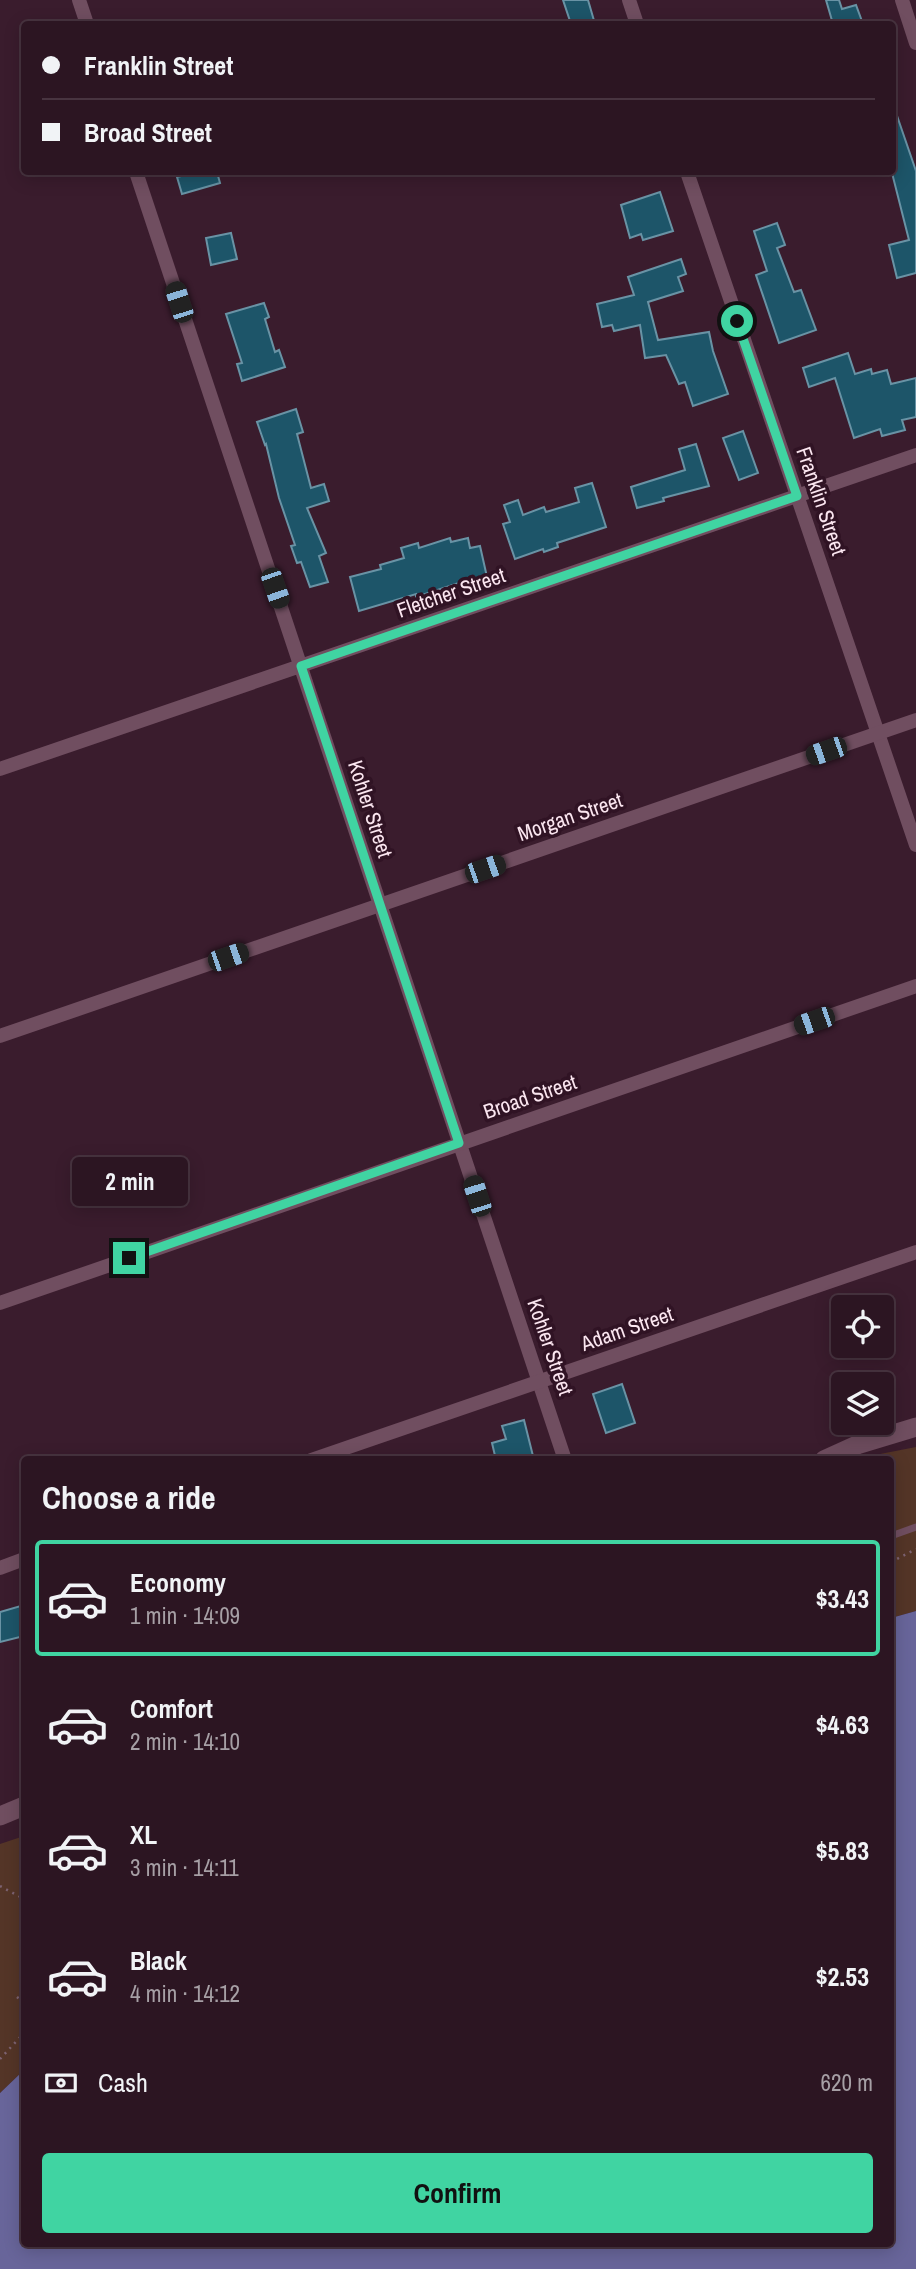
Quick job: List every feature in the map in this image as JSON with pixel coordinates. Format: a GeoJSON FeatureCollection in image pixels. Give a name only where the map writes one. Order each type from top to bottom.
{"type":"FeatureCollection","features":[{"type":"Feature","properties":{"kind":"main road"},"geometry":{"type":"LineString","coordinates":[[833,1456],[857,1445],[916,1427]]}},
{"type":"Feature","properties":{"kind":"main road"},"geometry":{"type":"LineString","coordinates":[[0,1816],[21,1807]]}},
{"type":"Feature","properties":{"kind":"street"},"geometry":{"type":"LineString","coordinates":[[79,0],[86,21]]}},
{"type":"Feature","properties":{"kind":"street"},"geometry":{"type":"LineString","coordinates":[[629,0],[636,21]]}},
{"type":"Feature","properties":{"kind":"street"},"geometry":{"type":"LineString","coordinates":[[902,0],[916,43]]}},
{"type":"Feature","properties":{"kind":"street","name":"Kohler Street"},"geometry":{"type":"LineString","coordinates":[[137,175],[564,1456]]}},
{"type":"Feature","properties":{"kind":"street","name":"Franklin Street"},"geometry":{"type":"LineString","coordinates":[[688,175],[916,845]]}},
{"type":"Feature","properties":{"kind":"street","name":"Fletcher Street"},"geometry":{"type":"LineString","coordinates":[[0,769],[916,455]]}},
{"type":"Feature","properties":{"kind":"street","name":"Morgan Street"},"geometry":{"type":"LineString","coordinates":[[0,1036],[916,720]]}},
{"type":"Feature","properties":{"kind":"street","name":"Broad Street"},"geometry":{"type":"LineString","coordinates":[[0,1303],[916,986]]}},
{"type":"Feature","properties":{"kind":"street","name":"Adam Street"},"geometry":{"type":"LineString","coordinates":[[323,1456],[916,1252]]}},
{"type":"Feature","properties":{"kind":"street"},"geometry":{"type":"LineString","coordinates":[[0,1568],[21,1560]]}},
{"type":"Feature","properties":{"kind":"lane"},"geometry":{"type":"LineString","coordinates":[[894,1535],[916,1527]]}},
{"type":"Feature","properties":{"kind":"path"},"geometry":{"type":"LineString","coordinates":[[894,1560],[916,1549]]}},
{"type":"Feature","properties":{"kind":"path"},"geometry":{"type":"LineString","coordinates":[[0,1886],[21,1897]]}},
{"type":"Feature","properties":{"kind":"path"},"geometry":{"type":"LineString","coordinates":[[17,1997],[21,2000]]}},
{"type":"Feature","properties":{"kind":"path"},"geometry":{"type":"LineString","coordinates":[[0,2059],[21,2036]]}},
{"type":"Feature","properties":{"kind":"shaded area"},"geometry":{"type":"Polygon","coordinates":[[[916,1447],[916,1611],[894,1617],[894,1456],[875,1455],[916,1447]]]}},
{"type":"Feature","properties":{"kind":"shaded area"},"geometry":{"type":"Polygon","coordinates":[[[916,1611],[916,2269],[0,2269],[0,2093],[21,2073],[21,2247],[894,2247],[894,1617],[916,1611]]]}},
{"type":"Feature","properties":{"kind":"shaded area"},"geometry":{"type":"Polygon","coordinates":[[[21,1837],[21,2073],[0,2093],[0,1844],[21,1837]]]}},
{"type":"Feature","properties":{"kind":"building"},"geometry":{"type":"Polygon","coordinates":[[[563,0],[588,0],[594,21],[570,21],[563,0]]]}},
{"type":"Feature","properties":{"kind":"building"},"geometry":{"type":"Polygon","coordinates":[[[826,0],[839,0],[842,9],[856,5],[862,21],[832,21],[826,0]]]}},
{"type":"Feature","properties":{"kind":"building"},"geometry":{"type":"Polygon","coordinates":[[[896,113],[916,171],[916,273],[897,278],[889,245],[909,240],[893,175],[896,175],[896,113]]]}},
{"type":"Feature","properties":{"kind":"building"},"geometry":{"type":"Polygon","coordinates":[[[218,175],[220,183],[182,194],[177,177],[218,175]]]}},
{"type":"Feature","properties":{"kind":"building"},"geometry":{"type":"Polygon","coordinates":[[[660,192],[673,231],[643,240],[641,234],[630,238],[621,205],[660,192]]]}},
{"type":"Feature","properties":{"kind":"building"},"geometry":{"type":"Polygon","coordinates":[[[777,223],[785,245],[777,248],[794,292],[801,290],[816,330],[779,343],[756,275],[767,271],[754,231],[777,223]]]}},
{"type":"Feature","properties":{"kind":"building"},"geometry":{"type":"Polygon","coordinates":[[[231,233],[237,259],[211,265],[206,238],[231,233]]]}},
{"type":"Feature","properties":{"kind":"building"},"geometry":{"type":"Polygon","coordinates":[[[681,259],[686,274],[678,277],[683,291],[648,302],[658,340],[709,332],[728,394],[693,406],[685,382],[679,384],[666,355],[645,358],[640,325],[614,331],[612,325],[602,327],[597,304],[634,295],[628,277],[681,259]]]}},
{"type":"Feature","properties":{"kind":"building"},"geometry":{"type":"Polygon","coordinates":[[[264,303],[269,317],[265,319],[275,352],[279,350],[285,367],[242,381],[237,364],[242,363],[226,314],[264,303]]]}},
{"type":"Feature","properties":{"kind":"building"},"geometry":{"type":"Polygon","coordinates":[[[848,353],[855,374],[871,369],[872,374],[887,370],[891,384],[916,378],[916,417],[902,420],[905,430],[882,436],[880,429],[854,438],[835,378],[809,387],[803,368],[848,353]]]}},
{"type":"Feature","properties":{"kind":"building"},"geometry":{"type":"Polygon","coordinates":[[[296,409],[303,432],[297,434],[311,488],[324,484],[329,501],[307,508],[326,553],[319,556],[328,582],[310,587],[301,562],[297,563],[291,546],[295,545],[279,498],[266,444],[257,422],[296,409]]]}},
{"type":"Feature","properties":{"kind":"building"},"geometry":{"type":"Polygon","coordinates":[[[743,431],[758,473],[739,480],[723,438],[743,431]]]}},
{"type":"Feature","properties":{"kind":"building"},"geometry":{"type":"Polygon","coordinates":[[[696,444],[709,486],[637,508],[631,487],[685,470],[679,449],[696,444]]]}},
{"type":"Feature","properties":{"kind":"building"},"geometry":{"type":"Polygon","coordinates":[[[592,483],[606,527],[557,543],[558,547],[544,552],[543,549],[515,559],[503,524],[510,522],[504,505],[518,500],[523,515],[544,507],[546,512],[579,502],[575,488],[592,483]]]}},
{"type":"Feature","properties":{"kind":"building"},"geometry":{"type":"Polygon","coordinates":[[[450,538],[451,542],[468,538],[470,548],[480,546],[487,577],[359,611],[350,577],[381,569],[380,565],[404,558],[401,548],[418,543],[419,548],[450,538]]]}},
{"type":"Feature","properties":{"kind":"building"},"geometry":{"type":"Polygon","coordinates":[[[622,1384],[635,1423],[606,1433],[593,1394],[622,1384]]]}},
{"type":"Feature","properties":{"kind":"building"},"geometry":{"type":"Polygon","coordinates":[[[524,1420],[533,1456],[495,1456],[492,1443],[506,1439],[502,1426],[524,1420]]]}},
{"type":"Feature","properties":{"kind":"building"},"geometry":{"type":"Polygon","coordinates":[[[21,1606],[21,1637],[0,1642],[0,1612],[21,1606]]]}},
{"type":"Feature","properties":{"kind":"route"},"geometry":{"type":"LineString","coordinates":[[129,1258],[459,1143],[301,666],[797,496],[737,321]]}}]}
